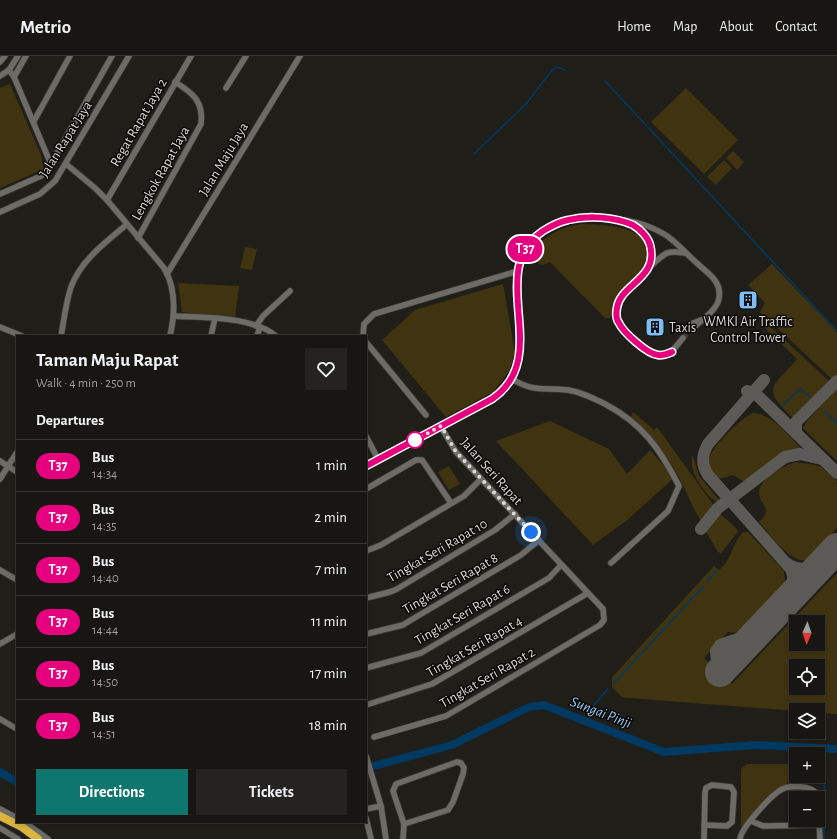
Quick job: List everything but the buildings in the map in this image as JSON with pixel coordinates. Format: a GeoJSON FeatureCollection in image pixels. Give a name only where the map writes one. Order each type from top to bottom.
{"type":"FeatureCollection","features":[{"type":"Feature","properties":{"kind":"highway"},"geometry":{"type":"LineString","coordinates":[[0,816],[22,827],[38,839]]}},
{"type":"Feature","properties":{"kind":"highway"},"geometry":{"type":"LineString","coordinates":[[0,821],[29,839]]}},
{"type":"Feature","properties":{"kind":"street"},"geometry":{"type":"LineString","coordinates":[[0,62],[5,56]]}},
{"type":"Feature","properties":{"kind":"street"},"geometry":{"type":"LineString","coordinates":[[0,76],[9,70],[18,56]]}},
{"type":"Feature","properties":{"kind":"street"},"geometry":{"type":"LineString","coordinates":[[14,77],[26,56]]}},
{"type":"Feature","properties":{"kind":"street"},"geometry":{"type":"LineString","coordinates":[[34,121],[70,56]]}},
{"type":"Feature","properties":{"kind":"street","name":"Jalan Rapat Jaya"},"geometry":{"type":"LineString","coordinates":[[0,194],[41,176],[48,169],[50,162],[112,56]]}},
{"type":"Feature","properties":{"kind":"street","name":"Jalan Rapat Jaya"},"geometry":{"type":"LineString","coordinates":[[0,212],[40,194],[49,188],[66,164],[129,56]]}},
{"type":"Feature","properties":{"kind":"street","name":"Regat Rapat Jaya 2"},"geometry":{"type":"LineString","coordinates":[[107,200],[190,56]]}},
{"type":"Feature","properties":{"kind":"street"},"geometry":{"type":"LineString","coordinates":[[226,88],[246,56]]}},
{"type":"Feature","properties":{"kind":"street","name":"Jalan Maju Jaya"},"geometry":{"type":"LineString","coordinates":[[168,274],[300,56]]}},
{"type":"Feature","properties":{"kind":"street"},"geometry":{"type":"LineString","coordinates":[[9,70],[14,77],[34,121],[50,162]]}},
{"type":"Feature","properties":{"kind":"street","name":"Lengkok Rapat Jaya"},"geometry":{"type":"LineString","coordinates":[[138,238],[201,124],[202,116],[200,107],[194,94],[175,82]]}},
{"type":"Feature","properties":{"kind":"street"},"geometry":{"type":"LineString","coordinates":[[66,164],[107,200],[126,225],[168,274],[175,316],[170,335]]}},
{"type":"Feature","properties":{"kind":"street"},"geometry":{"type":"LineString","coordinates":[[367,465],[492,399],[499,394],[512,379],[517,369],[520,350],[518,264],[531,241],[556,224],[574,218],[623,220],[646,225],[666,235],[712,276],[719,286],[720,292],[718,303],[703,319],[693,326]]}},
{"type":"Feature","properties":{"kind":"street"},"geometry":{"type":"LineString","coordinates":[[623,220],[637,228],[649,240],[651,253],[649,267]]}},
{"type":"Feature","properties":{"kind":"street"},"geometry":{"type":"LineString","coordinates":[[61,335],[71,288],[79,272],[91,256],[126,225]]}},
{"type":"Feature","properties":{"kind":"street"},"geometry":{"type":"LineString","coordinates":[[681,339],[672,352],[668,354],[653,354],[622,328],[617,319],[617,309],[619,301],[649,267],[667,253],[685,253]]}},
{"type":"Feature","properties":{"kind":"street"},"geometry":{"type":"LineString","coordinates":[[363,335],[364,324],[374,314],[518,271]]}},
{"type":"Feature","properties":{"kind":"street"},"geometry":{"type":"LineString","coordinates":[[257,335],[258,327],[263,316],[290,291]]}},
{"type":"Feature","properties":{"kind":"street"},"geometry":{"type":"LineString","coordinates":[[175,316],[215,318],[258,327],[274,335]]}},
{"type":"Feature","properties":{"kind":"street"},"geometry":{"type":"LineString","coordinates":[[211,335],[215,318]]}},
{"type":"Feature","properties":{"kind":"street"},"geometry":{"type":"LineString","coordinates":[[0,327],[20,335]]}},
{"type":"Feature","properties":{"kind":"street"},"geometry":{"type":"LineString","coordinates":[[367,343],[426,415]]}},
{"type":"Feature","properties":{"kind":"street"},"geometry":{"type":"LineString","coordinates":[[512,379],[530,388],[567,390],[582,393],[613,408],[628,418],[654,442],[663,456],[679,486],[668,511],[611,563]]}},
{"type":"Feature","properties":{"kind":"street","name":"Jalan Seri Rapat"},"geometry":{"type":"LineString","coordinates":[[441,426],[456,452],[603,610],[604,620]]}},
{"type":"Feature","properties":{"kind":"street"},"geometry":{"type":"LineString","coordinates":[[367,438],[378,459]]}},
{"type":"Feature","properties":{"kind":"street"},"geometry":{"type":"LineString","coordinates":[[0,479],[16,454]]}},
{"type":"Feature","properties":{"kind":"street"},"geometry":{"type":"LineString","coordinates":[[367,488],[416,460],[422,460],[451,503]]}},
{"type":"Feature","properties":{"kind":"street"},"geometry":{"type":"LineString","coordinates":[[0,461],[16,471]]}},
{"type":"Feature","properties":{"kind":"street"},"geometry":{"type":"LineString","coordinates":[[367,551],[381,545],[468,493],[481,480]]}},
{"type":"Feature","properties":{"kind":"street","name":"Tingkat Seri Rapat 10"},"geometry":{"type":"LineString","coordinates":[[367,598],[397,589],[495,530],[515,514]]}},
{"type":"Feature","properties":{"kind":"street","name":"Tingkat Seri Rapat 8"},"geometry":{"type":"LineString","coordinates":[[367,634],[403,625],[521,555],[539,540]]}},
{"type":"Feature","properties":{"kind":"street","name":"Tingkat Seri Rapat 6"},"geometry":{"type":"LineString","coordinates":[[367,668],[420,653],[549,578],[561,565]]}},
{"type":"Feature","properties":{"kind":"street"},"geometry":{"type":"LineString","coordinates":[[0,570],[16,579]]}},
{"type":"Feature","properties":{"kind":"street","name":"Tingkat Seri Rapat 4"},"geometry":{"type":"LineString","coordinates":[[367,705],[432,684],[588,593]]}},
{"type":"Feature","properties":{"kind":"street","name":"Tingkat Seri Rapat 2"},"geometry":{"type":"LineString","coordinates":[[374,737],[446,716],[600,625],[604,620]]}},
{"type":"Feature","properties":{"kind":"street"},"geometry":{"type":"LineString","coordinates":[[0,644],[16,635]]}},
{"type":"Feature","properties":{"kind":"street"},"geometry":{"type":"LineString","coordinates":[[0,719],[16,729]]}},
{"type":"Feature","properties":{"kind":"street"},"geometry":{"type":"LineString","coordinates":[[367,760],[386,839]]}},
{"type":"Feature","properties":{"kind":"street"},"geometry":{"type":"LineString","coordinates":[[403,839],[404,824],[393,792],[393,787],[396,784],[457,762],[461,763],[464,768],[463,774],[453,802],[448,810],[404,824]]}},
{"type":"Feature","properties":{"kind":"street"},"geometry":{"type":"LineString","coordinates":[[367,768],[374,786]]}},
{"type":"Feature","properties":{"kind":"street"},"geometry":{"type":"LineString","coordinates":[[704,825],[727,826],[732,822],[734,792],[731,786],[712,785],[706,788],[704,825],[704,839]]}},
{"type":"Feature","properties":{"kind":"street"},"geometry":{"type":"LineString","coordinates":[[740,839],[743,830],[778,791],[789,787],[808,787],[815,791]]}},
{"type":"Feature","properties":{"kind":"street"},"geometry":{"type":"LineString","coordinates":[[367,809],[379,806]]}},
{"type":"Feature","properties":{"kind":"street"},"geometry":{"type":"LineString","coordinates":[[379,806],[383,839]]}},
{"type":"Feature","properties":{"kind":"street"},"geometry":{"type":"LineString","coordinates":[[0,809],[16,817]]}},
{"type":"Feature","properties":{"kind":"street"},"geometry":{"type":"LineString","coordinates":[[751,821],[763,826],[789,826]]}},
{"type":"Feature","properties":{"kind":"street"},"geometry":{"type":"LineString","coordinates":[[367,822],[371,839]]}},
{"type":"Feature","properties":{"kind":"street"},"geometry":{"type":"LineString","coordinates":[[25,823],[48,839]]}},
{"type":"Feature","properties":{"kind":"street"},"geometry":{"type":"LineString","coordinates":[[820,827],[820,839]]}},
{"type":"Feature","properties":{"kind":"street"},"geometry":{"type":"LineString","coordinates":[[0,828],[16,838]]}},
{"type":"Feature","properties":{"kind":"shaded area"},"geometry":{"type":"Polygon","coordinates":[[[10,84],[41,155],[44,169],[0,188],[0,88],[10,84]]]}},
{"type":"Feature","properties":{"kind":"shaded area"},"geometry":{"type":"Polygon","coordinates":[[[686,88],[738,140],[704,174],[651,122],[686,88]]]}},
{"type":"Feature","properties":{"kind":"shaded area"},"geometry":{"type":"Polygon","coordinates":[[[733,151],[744,162],[737,170],[726,158],[733,151]]]}},
{"type":"Feature","properties":{"kind":"shaded area"},"geometry":{"type":"Polygon","coordinates":[[[724,160],[732,168],[716,185],[707,177],[724,160]]]}},
{"type":"Feature","properties":{"kind":"shaded area"},"geometry":{"type":"Polygon","coordinates":[[[581,224],[604,225],[629,230],[640,236],[647,243],[649,253],[646,267],[617,298],[610,318],[605,318],[550,262],[542,265],[534,260],[531,251],[554,233],[581,224]]]}},
{"type":"Feature","properties":{"kind":"shaded area"},"geometry":{"type":"Polygon","coordinates":[[[245,247],[257,249],[252,270],[240,268],[245,247]]]}},
{"type":"Feature","properties":{"kind":"shaded area"},"geometry":{"type":"Polygon","coordinates":[[[772,264],[837,332],[837,378],[834,381],[760,312],[765,303],[748,285],[772,264]]]}},
{"type":"Feature","properties":{"kind":"shaded area"},"geometry":{"type":"Polygon","coordinates":[[[178,283],[239,286],[235,318],[182,312],[178,283]]]}},
{"type":"Feature","properties":{"kind":"shaded area"},"geometry":{"type":"Polygon","coordinates":[[[503,284],[515,352],[510,370],[493,392],[446,417],[382,340],[415,310],[503,284]]]}},
{"type":"Feature","properties":{"kind":"shaded area"},"geometry":{"type":"Polygon","coordinates":[[[760,323],[767,324],[772,328],[831,383],[795,418],[793,418],[783,408],[776,400],[773,393],[776,382],[797,359],[760,323]]]}},
{"type":"Feature","properties":{"kind":"shaded area"},"geometry":{"type":"Polygon","coordinates":[[[837,389],[837,461],[803,428],[807,421],[837,389]]]}},
{"type":"Feature","properties":{"kind":"shaded area"},"geometry":{"type":"Polygon","coordinates":[[[633,412],[654,430],[657,427],[714,506],[714,509],[702,523],[673,467],[654,441],[631,417],[633,412]]]}},
{"type":"Feature","properties":{"kind":"shaded area"},"geometry":{"type":"Polygon","coordinates":[[[753,413],[760,414],[773,421],[803,450],[780,456],[768,464],[751,482],[743,481],[733,475],[719,479],[710,466],[709,460],[711,455],[720,441],[727,434],[742,420],[753,413]]]}},
{"type":"Feature","properties":{"kind":"shaded area"},"geometry":{"type":"Polygon","coordinates":[[[550,421],[609,449],[627,474],[650,450],[674,478],[626,521],[593,545],[496,441],[550,421]]]}},
{"type":"Feature","properties":{"kind":"shaded area"},"geometry":{"type":"Polygon","coordinates":[[[693,455],[699,476],[719,500],[717,502],[698,482],[692,467],[693,455]]]}},
{"type":"Feature","properties":{"kind":"shaded area"},"geometry":{"type":"Polygon","coordinates":[[[797,462],[820,466],[837,481],[837,528],[807,561],[799,560],[786,552],[759,522],[766,513],[760,497],[760,487],[768,477],[786,466],[797,462]]]}},
{"type":"Feature","properties":{"kind":"shaded area"},"geometry":{"type":"Polygon","coordinates":[[[449,466],[460,484],[449,490],[438,472],[449,466]]]}},
{"type":"Feature","properties":{"kind":"shaded area"},"geometry":{"type":"Polygon","coordinates":[[[718,512],[736,528],[738,532],[721,553],[718,552],[705,530],[718,512]]]}},
{"type":"Feature","properties":{"kind":"shaded area"},"geometry":{"type":"Polygon","coordinates":[[[743,532],[748,532],[784,571],[785,585],[737,633],[728,632],[704,658],[732,684],[789,624],[789,651],[825,651],[825,615],[797,615],[837,573],[837,714],[825,713],[825,703],[789,703],[789,710],[629,698],[622,697],[612,687],[612,677],[714,566],[719,570],[727,562],[736,542],[743,532]]]}},
{"type":"Feature","properties":{"kind":"shaded area"},"geometry":{"type":"Polygon","coordinates":[[[747,764],[788,764],[788,783],[779,788],[741,828],[741,769],[747,764]]]}},
{"type":"Feature","properties":{"kind":"waterway"},"geometry":{"type":"LineString","coordinates":[[474,154],[526,104],[553,69],[557,67],[565,70]]}},
{"type":"Feature","properties":{"kind":"waterway"},"geometry":{"type":"LineString","coordinates":[[605,81],[837,331]]}},
{"type":"Feature","properties":{"kind":"waterway"},"geometry":{"type":"LineString","coordinates":[[782,406],[800,389],[810,397]]}},
{"type":"Feature","properties":{"kind":"waterway"},"geometry":{"type":"LineString","coordinates":[[824,411],[837,424]]}},
{"type":"Feature","properties":{"kind":"waterway"},"geometry":{"type":"LineString","coordinates":[[707,582],[715,571]]}},
{"type":"Feature","properties":{"kind":"waterway"},"geometry":{"type":"LineString","coordinates":[[613,684],[704,586]]}},
{"type":"Feature","properties":{"kind":"waterway"},"geometry":{"type":"LineString","coordinates":[[594,705],[608,689]]}},
{"type":"Feature","properties":{"kind":"waterway","name":"Sungai Pinji"},"geometry":{"type":"LineString","coordinates":[[367,768],[452,745],[529,707],[544,705],[664,752],[755,745],[837,749]]}},
{"type":"Feature","properties":{"kind":"waterway","name":"Sungai Pinji"},"geometry":{"type":"LineString","coordinates":[[0,772],[16,781]]}},
{"type":"Feature","properties":{"kind":"waterway"},"geometry":{"type":"LineString","coordinates":[[824,839],[825,783]]}},
{"type":"Feature","properties":{"kind":"taxiway"},"geometry":{"type":"LineString","coordinates":[[764,380],[708,444],[704,452],[703,463],[708,475],[791,569],[793,573],[793,585],[788,600]]}},
{"type":"Feature","properties":{"kind":"taxiway"},"geometry":{"type":"LineString","coordinates":[[796,433],[796,422],[837,381]]}},
{"type":"Feature","properties":{"kind":"taxiway"},"geometry":{"type":"LineString","coordinates":[[747,391],[756,394],[837,473]]}},
{"type":"Feature","properties":{"kind":"taxiway"},"geometry":{"type":"LineString","coordinates":[[701,529],[718,508],[785,457],[800,454],[822,459]]}},
{"type":"Feature","properties":{"kind":"taxiway"},"geometry":{"type":"LineString","coordinates":[[786,563],[797,568],[807,569],[812,568],[826,560]]}},
{"type":"Feature","properties":{"kind":"taxiway"},"geometry":{"type":"LineString","coordinates":[[762,627],[736,666],[724,668],[717,662],[716,651],[720,645],[741,638],[762,627]]}},
{"type":"Feature","properties":{"kind":"runway"},"geometry":{"type":"LineString","coordinates":[[720,672],[837,548]]}},
{"type":"Feature","properties":{"kind":"tunnel"},"geometry":{"type":"LineString","coordinates":[[683,338],[694,327]]}},
{"type":"Feature","properties":{"kind":"bus line","name":"T37"},"geometry":{"type":"LineString","coordinates":[[367,465],[492,399],[509,384],[517,369],[520,350],[518,264],[526,247],[537,235],[565,220],[574,218],[601,218],[623,220],[637,228],[649,240],[651,253],[649,267],[619,301],[617,319],[622,328],[650,353],[662,356],[672,352]]}},
{"type":"Feature","properties":{"kind":"place","name":"WMKI Air Traffic Control Tower"},"geometry":{"type":"Point","coordinates":[748,300]}},
{"type":"Feature","properties":{"kind":"place","name":"Taxis"},"geometry":{"type":"Point","coordinates":[655,327]}},
{"type":"Feature","properties":{"kind":"route"},"geometry":{"type":"LineString","coordinates":[[415,440],[441,426],[456,452],[531,532]]}}]}
